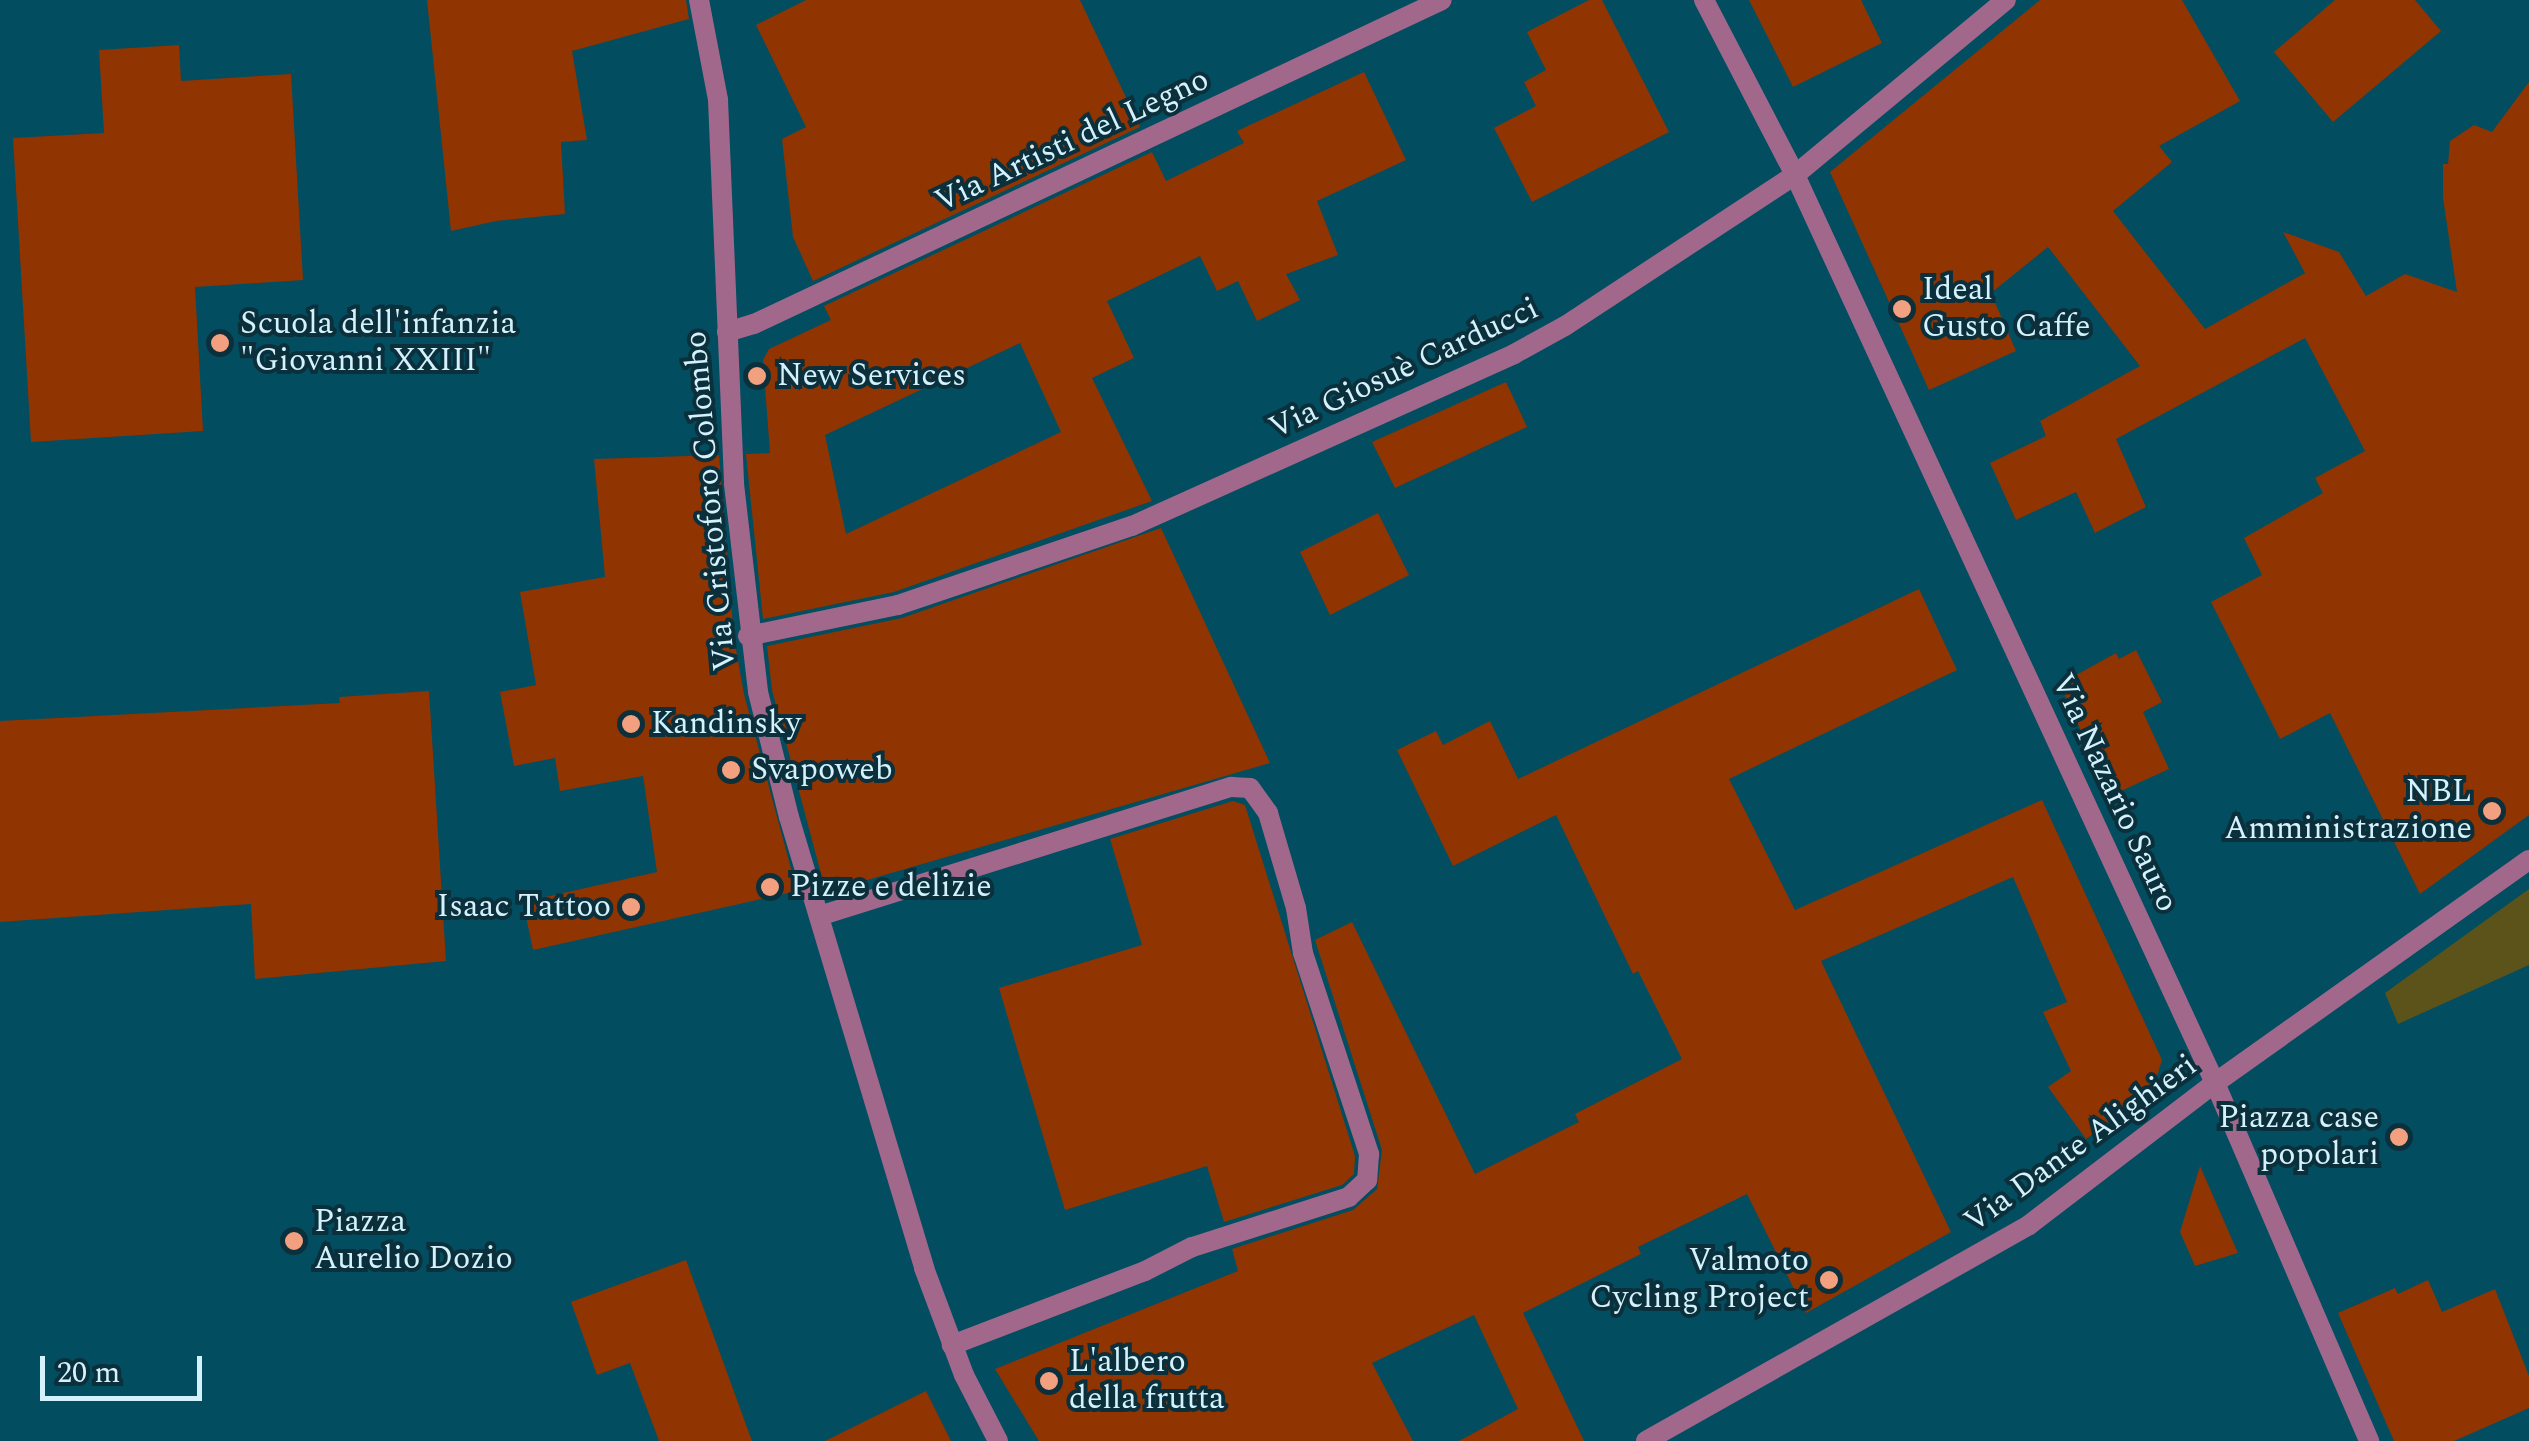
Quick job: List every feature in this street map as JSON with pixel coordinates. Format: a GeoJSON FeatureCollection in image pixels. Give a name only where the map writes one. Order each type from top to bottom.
{"type":"FeatureCollection","features":[{"type":"Feature","properties":{"kind":"street","name":"Via Cristoforo Colombo"},"geometry":{"type":"LineString","coordinates":[[698,0],[718,100],[734,484],[748,636],[772,755],[924,1268],[952,1345],[998,1441]]}},
{"type":"Feature","properties":{"kind":"street","name":"Via Artisti del Legno"},"geometry":{"type":"LineString","coordinates":[[727,332],[754,324],[1442,0]]}},
{"type":"Feature","properties":{"kind":"street","name":"Via Nazario Sauro"},"geometry":{"type":"LineString","coordinates":[[1704,0],[1795,175],[2215,1083],[2368,1441]]}},
{"type":"Feature","properties":{"kind":"street","name":"Via Giosuè Carducci"},"geometry":{"type":"LineString","coordinates":[[748,636],[939,593],[1188,502],[1527,347],[1795,175],[2006,0]]}},
{"type":"Feature","properties":{"kind":"street"},"geometry":{"type":"LineString","coordinates":[[819,916],[1230,787],[1250,788],[1268,814],[1296,908],[1303,953],[1368,1154],[1371,1167],[1364,1186],[1349,1197],[1192,1247],[1146,1271],[952,1345]]}},
{"type":"Feature","properties":{"kind":"street","name":"Via Dante Alighieri"},"geometry":{"type":"LineString","coordinates":[[1646,1441],[2029,1225],[2215,1083],[2529,860]]}},
{"type":"Feature","properties":{"kind":"shaded area"},"geometry":{"type":"Polygon","coordinates":[[[2529,889],[2529,965],[2398,1024],[2385,993],[2529,889]]]}},
{"type":"Feature","properties":{"kind":"building"},"geometry":{"type":"Polygon","coordinates":[[[427,0],[686,0],[689,19],[572,51],[587,140],[561,142],[565,214],[496,221],[451,231],[427,0]]]}},
{"type":"Feature","properties":{"kind":"building"},"geometry":{"type":"Polygon","coordinates":[[[806,0],[1080,0],[1140,127],[813,281],[793,237],[782,139],[806,127],[756,25],[806,0]]]}},
{"type":"Feature","properties":{"kind":"building"},"geometry":{"type":"Polygon","coordinates":[[[1589,0],[1602,0],[1669,132],[1532,202],[1494,128],[1536,106],[1524,82],[1546,70],[1527,32],[1589,0]]]}},
{"type":"Feature","properties":{"kind":"building"},"geometry":{"type":"Polygon","coordinates":[[[1749,0],[1861,0],[1882,43],[1793,87],[1749,0]]]}},
{"type":"Feature","properties":{"kind":"building"},"geometry":{"type":"Polygon","coordinates":[[[2040,0],[2182,0],[2240,101],[2159,146],[2172,162],[2113,211],[2205,329],[2305,273],[2283,232],[2339,252],[2366,296],[2405,274],[2457,292],[2443,198],[2443,164],[2448,164],[2450,141],[2474,125],[2492,132],[2529,82],[2529,815],[2420,894],[2330,713],[2280,739],[2211,602],[2262,575],[2244,538],[2323,493],[2315,478],[2365,451],[2305,338],[2116,439],[2146,507],[2095,533],[2076,492],[2016,520],[1990,463],[2046,436],[2040,421],[2140,366],[2048,247],[1991,293],[2016,351],[1929,390],[1830,172],[2040,0]]]}},
{"type":"Feature","properties":{"kind":"building"},"geometry":{"type":"Polygon","coordinates":[[[2335,0],[2415,0],[2441,31],[2333,122],[2274,52],[2335,0]]]}},
{"type":"Feature","properties":{"kind":"building"},"geometry":{"type":"Polygon","coordinates":[[[179,45],[181,81],[291,74],[303,280],[195,287],[203,431],[31,442],[13,138],[104,133],[99,50],[179,45]]]}},
{"type":"Feature","properties":{"kind":"building"},"geometry":{"type":"Polygon","coordinates":[[[1364,72],[1406,160],[1317,201],[1338,255],[1286,274],[1300,300],[1257,321],[1238,281],[1217,291],[1200,256],[1107,301],[1134,358],[1092,378],[1152,501],[894,592],[763,619],[746,454],[770,453],[763,360],[769,349],[831,320],[824,306],[1152,152],[1166,181],[1244,143],[1237,131],[1364,72]],[[1020,343],[825,435],[846,534],[1061,432],[1020,343]]]}},
{"type":"Feature","properties":{"kind":"building"},"geometry":{"type":"Polygon","coordinates":[[[1506,382],[1527,427],[1395,488],[1372,442],[1506,382]]]}},
{"type":"Feature","properties":{"kind":"building"},"geometry":{"type":"Polygon","coordinates":[[[719,455],[734,638],[744,694],[797,891],[533,950],[523,902],[657,872],[643,776],[560,791],[555,758],[514,766],[500,692],[536,685],[520,592],[605,577],[594,459],[719,455]]]}},
{"type":"Feature","properties":{"kind":"building"},"geometry":{"type":"Polygon","coordinates":[[[1378,513],[1409,575],[1330,615],[1300,552],[1378,513]]]}},
{"type":"Feature","properties":{"kind":"building"},"geometry":{"type":"Polygon","coordinates":[[[1161,528],[1270,763],[843,887],[842,881],[824,885],[772,690],[767,646],[902,618],[1161,528]]]}},
{"type":"Feature","properties":{"kind":"building"},"geometry":{"type":"Polygon","coordinates":[[[1919,589],[1957,670],[1729,779],[1795,910],[2042,800],[2162,1060],[2153,1089],[2086,1139],[2048,1087],[2071,1071],[2043,1012],[2067,1002],[2013,877],[1821,961],[1951,1232],[1806,1313],[1747,1194],[1638,1247],[1641,1254],[1523,1313],[1584,1441],[1459,1441],[1518,1409],[1474,1315],[1372,1363],[1413,1441],[1039,1441],[995,1369],[1238,1271],[1232,1249],[1353,1210],[1377,1189],[1382,1150],[1315,940],[1352,922],[1475,1174],[1579,1122],[1575,1114],[1682,1059],[1638,971],[1633,974],[1556,815],[1453,866],[1397,750],[1436,731],[1443,745],[1490,721],[1518,779],[1919,589]]]}},
{"type":"Feature","properties":{"kind":"building"},"geometry":{"type":"Polygon","coordinates":[[[2136,650],[2162,702],[2143,712],[2169,769],[2110,796],[2060,684],[2116,653],[2119,659],[2136,650]]]}},
{"type":"Feature","properties":{"kind":"building"},"geometry":{"type":"Polygon","coordinates":[[[429,691],[446,961],[255,979],[251,904],[0,922],[0,721],[340,703],[339,697],[429,691]]]}},
{"type":"Feature","properties":{"kind":"building"},"geometry":{"type":"Polygon","coordinates":[[[1233,801],[1245,805],[1355,1156],[1354,1174],[1342,1185],[1224,1222],[1207,1166],[1065,1210],[999,988],[1142,945],[1110,839],[1233,801]]]}},
{"type":"Feature","properties":{"kind":"building"},"geometry":{"type":"Polygon","coordinates":[[[2200,1166],[2238,1253],[2195,1266],[2180,1232],[2200,1166]]]}},
{"type":"Feature","properties":{"kind":"building"},"geometry":{"type":"Polygon","coordinates":[[[686,1260],[752,1441],[659,1441],[630,1363],[597,1375],[571,1302],[686,1260]]]}},
{"type":"Feature","properties":{"kind":"building"},"geometry":{"type":"Polygon","coordinates":[[[2428,1280],[2442,1312],[2495,1289],[2529,1376],[2529,1408],[2454,1441],[2394,1441],[2338,1313],[2395,1288],[2398,1294],[2428,1280]]]}},
{"type":"Feature","properties":{"kind":"building"},"geometry":{"type":"Polygon","coordinates":[[[926,1391],[951,1441],[825,1441],[926,1391]]]}},
{"type":"Feature","properties":{"kind":"place","name":"Ideal Gusto Caffe"},"geometry":{"type":"Point","coordinates":[1902,309]}},
{"type":"Feature","properties":{"kind":"place","name":"Scuola dell'infanzia \"Giovanni XXIII\""},"geometry":{"type":"Point","coordinates":[220,343]}},
{"type":"Feature","properties":{"kind":"place","name":"New Services"},"geometry":{"type":"Point","coordinates":[757,376]}},
{"type":"Feature","properties":{"kind":"place","name":"Kandinsky"},"geometry":{"type":"Point","coordinates":[631,724]}},
{"type":"Feature","properties":{"kind":"place","name":"Svapoweb"},"geometry":{"type":"Point","coordinates":[731,770]}},
{"type":"Feature","properties":{"kind":"place","name":"NBL Amministrazione"},"geometry":{"type":"Point","coordinates":[2492,811]}},
{"type":"Feature","properties":{"kind":"place","name":"Pizze e delizie"},"geometry":{"type":"Point","coordinates":[770,887]}},
{"type":"Feature","properties":{"kind":"place","name":"Isaac Tattoo"},"geometry":{"type":"Point","coordinates":[631,907]}},
{"type":"Feature","properties":{"kind":"place","name":"Piazza case popolari"},"geometry":{"type":"Point","coordinates":[2399,1137]}},
{"type":"Feature","properties":{"kind":"place","name":"Piazza Aurelio Dozio"},"geometry":{"type":"Point","coordinates":[294,1241]}},
{"type":"Feature","properties":{"kind":"place","name":"Valmoto Cycling Project"},"geometry":{"type":"Point","coordinates":[1829,1280]}},
{"type":"Feature","properties":{"kind":"place","name":"L'albero della frutta"},"geometry":{"type":"Point","coordinates":[1049,1381]}}]}
